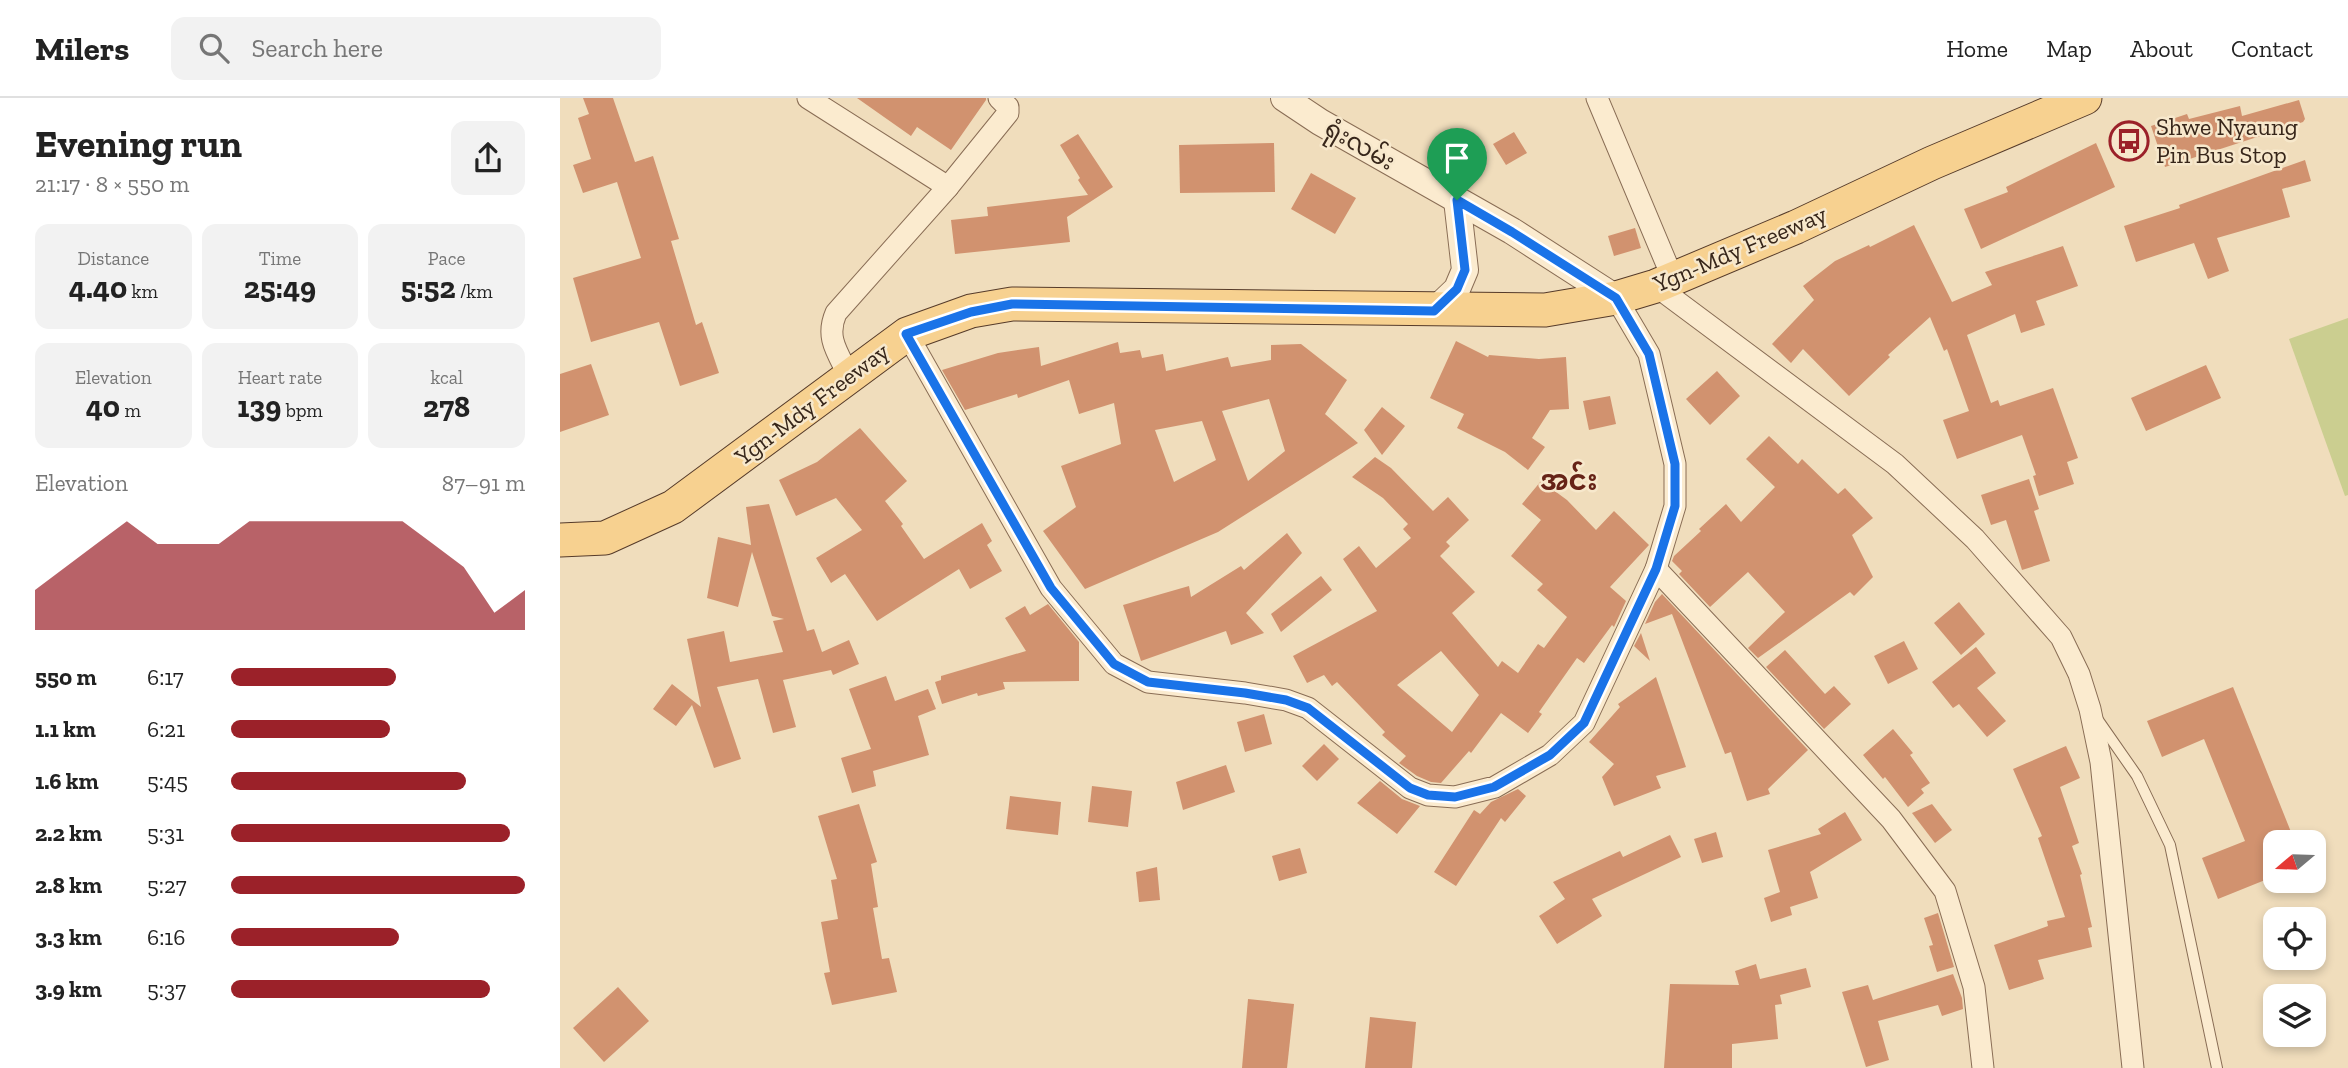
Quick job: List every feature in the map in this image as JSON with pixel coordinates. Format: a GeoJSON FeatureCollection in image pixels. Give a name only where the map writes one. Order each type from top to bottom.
{"type":"FeatureCollection","features":[{"type":"Feature","properties":{"kind":"main road","name":"Ygn-Mdy Freeway"},"geometry":{"type":"LineString","coordinates":[[560,540],[605,538],[673,507],[906,334],[971,312],[1012,304],[1434,311],[1545,310],[1616,298],[1665,283],[1796,227],[1932,163],[2085,98]]}},
{"type":"Feature","properties":{"kind":"street"},"geometry":{"type":"LineString","coordinates":[[808,98],[948,187]]}},
{"type":"Feature","properties":{"kind":"street"},"geometry":{"type":"LineString","coordinates":[[849,376],[832,339],[830,326],[836,313],[948,187],[1008,113],[1008,107],[999,98]]}},
{"type":"Feature","properties":{"kind":"street","name":"ရုံးလမ်း"},"geometry":{"type":"LineString","coordinates":[[1284,98],[1320,122],[1512,232],[1616,298]]}},
{"type":"Feature","properties":{"kind":"street"},"geometry":{"type":"LineString","coordinates":[[1597,98],[1665,283],[1895,464],[1975,539],[2061,637],[2079,674],[2090,709],[2101,762],[2133,1068]]}},
{"type":"Feature","properties":{"kind":"street"},"geometry":{"type":"LineString","coordinates":[[1434,311],[1457,289],[1465,270],[1457,200]]}},
{"type":"Feature","properties":{"kind":"street"},"geometry":{"type":"LineString","coordinates":[[906,334],[1051,588],[1114,664],[1148,682],[1245,693],[1286,700],[1308,708],[1410,788],[1428,795],[1455,797],[1494,787],[1550,755],[1584,723],[1656,569],[1675,506],[1675,464],[1649,354],[1616,298]]}},
{"type":"Feature","properties":{"kind":"street"},"geometry":{"type":"LineString","coordinates":[[1656,569],[1891,818],[1945,891],[1974,987],[1983,1068]]}},
{"type":"Feature","properties":{"kind":"lane"},"geometry":{"type":"LineString","coordinates":[[2090,709],[2137,776],[2170,845],[2217,1068]]}},
{"type":"Feature","properties":{"kind":"green space"},"geometry":{"type":"Polygon","coordinates":[[[2348,318],[2348,495],[2345,496],[2289,339],[2348,318]]]}},
{"type":"Feature","properties":{"kind":"building"},"geometry":{"type":"Polygon","coordinates":[[[583,98],[613,98],[635,162],[653,156],[679,239],[671,241],[696,325],[702,322],[719,373],[680,386],[659,322],[591,342],[573,278],[641,258],[617,182],[583,193],[573,165],[591,159],[578,118],[589,114],[583,98]]]}},
{"type":"Feature","properties":{"kind":"building"},"geometry":{"type":"Polygon","coordinates":[[[857,98],[986,100],[951,150],[917,127],[911,136],[857,98]]]}},
{"type":"Feature","properties":{"kind":"building"},"geometry":{"type":"Polygon","coordinates":[[[2299,100],[2305,119],[2303,122],[2165,167],[2151,126],[2187,114],[2189,119],[2240,106],[2242,116],[2299,100]]]}},
{"type":"Feature","properties":{"kind":"building"},"geometry":{"type":"Polygon","coordinates":[[[1514,132],[1527,153],[1506,165],[1493,144],[1514,132]]]}},
{"type":"Feature","properties":{"kind":"building"},"geometry":{"type":"Polygon","coordinates":[[[1078,134],[1113,187],[1067,217],[1070,242],[955,254],[951,220],[988,216],[987,207],[1088,195],[1060,145],[1078,134]]]}},
{"type":"Feature","properties":{"kind":"building"},"geometry":{"type":"Polygon","coordinates":[[[1274,143],[1275,192],[1180,193],[1179,145],[1274,143]]]}},
{"type":"Feature","properties":{"kind":"building"},"geometry":{"type":"Polygon","coordinates":[[[2096,143],[2115,187],[1981,249],[1964,209],[2008,192],[2006,187],[2096,143]]]}},
{"type":"Feature","properties":{"kind":"building"},"geometry":{"type":"Polygon","coordinates":[[[2305,160],[2311,181],[2282,189],[2290,217],[2217,238],[2229,271],[2208,279],[2194,243],[2136,262],[2124,226],[2180,208],[2179,205],[2305,160]]]}},
{"type":"Feature","properties":{"kind":"building"},"geometry":{"type":"Polygon","coordinates":[[[1311,173],[1356,198],[1335,234],[1291,209],[1311,173]]]}},
{"type":"Feature","properties":{"kind":"building"},"geometry":{"type":"Polygon","coordinates":[[[1914,225],[1952,302],[1992,285],[1985,272],[2063,246],[2078,286],[2036,301],[2045,325],[2021,333],[2015,314],[1967,335],[1991,403],[1998,400],[2000,406],[2053,388],[2078,458],[2067,462],[2074,484],[2039,496],[2033,476],[2036,475],[2022,435],[1957,459],[1943,420],[1969,411],[1947,349],[1944,351],[1930,317],[1888,355],[1890,357],[1849,396],[1803,349],[1791,363],[1772,344],[1814,300],[1803,286],[1835,261],[1914,225]]]}},
{"type":"Feature","properties":{"kind":"building"},"geometry":{"type":"Polygon","coordinates":[[[1635,228],[1641,248],[1614,256],[1608,236],[1635,228]]]}},
{"type":"Feature","properties":{"kind":"building"},"geometry":{"type":"Polygon","coordinates":[[[1456,341],[1488,357],[1566,357],[1569,409],[1550,410],[1532,438],[1545,447],[1528,470],[1505,452],[1457,428],[1464,414],[1430,398],[1456,341]]]}},
{"type":"Feature","properties":{"kind":"building"},"geometry":{"type":"Polygon","coordinates":[[[1118,342],[1120,353],[1140,350],[1142,358],[1163,354],[1166,371],[1228,357],[1231,367],[1271,360],[1271,345],[1301,344],[1347,380],[1325,414],[1358,443],[1218,532],[1085,589],[1043,531],[1076,507],[1061,466],[1121,444],[1114,403],[1079,414],[1069,380],[1018,398],[1017,394],[965,410],[942,370],[998,353],[1039,347],[1041,366],[1118,342]],[[1269,399],[1222,411],[1248,481],[1285,451],[1269,399]],[[1202,421],[1155,430],[1174,482],[1216,460],[1202,421]]]}},
{"type":"Feature","properties":{"kind":"building"},"geometry":{"type":"Polygon","coordinates":[[[591,364],[609,415],[560,432],[560,374],[591,364]]]}},
{"type":"Feature","properties":{"kind":"building"},"geometry":{"type":"Polygon","coordinates":[[[2206,365],[2221,398],[2146,431],[2131,398],[2206,365]]]}},
{"type":"Feature","properties":{"kind":"building"},"geometry":{"type":"Polygon","coordinates":[[[1717,371],[1740,396],[1710,425],[1686,399],[1717,371]]]}},
{"type":"Feature","properties":{"kind":"building"},"geometry":{"type":"Polygon","coordinates":[[[1610,396],[1616,424],[1589,430],[1583,401],[1610,396]]]}},
{"type":"Feature","properties":{"kind":"building"},"geometry":{"type":"Polygon","coordinates":[[[1382,407],[1405,426],[1382,455],[1364,430],[1382,407]]]}},
{"type":"Feature","properties":{"kind":"building"},"geometry":{"type":"Polygon","coordinates":[[[860,428],[907,481],[885,501],[903,524],[901,526],[924,559],[982,523],[992,541],[987,545],[1002,571],[970,589],[959,569],[877,621],[845,574],[831,583],[816,558],[862,530],[836,498],[796,516],[779,480],[817,462],[860,428]]]}},
{"type":"Feature","properties":{"kind":"building"},"geometry":{"type":"Polygon","coordinates":[[[1769,436],[1798,464],[1802,459],[1838,494],[1845,488],[1873,518],[1852,535],[1873,577],[1854,596],[1850,592],[1758,658],[1748,648],[1785,612],[1748,572],[1710,607],[1679,574],[1682,571],[1672,561],[1701,531],[1699,529],[1726,504],[1741,522],[1775,487],[1746,459],[1769,436]]]}},
{"type":"Feature","properties":{"kind":"building"},"geometry":{"type":"Polygon","coordinates":[[[1375,457],[1391,468],[1433,511],[1448,497],[1469,520],[1446,542],[1450,546],[1440,556],[1475,592],[1452,613],[1498,667],[1502,661],[1518,673],[1538,644],[1544,648],[1567,617],[1537,590],[1543,584],[1511,556],[1541,520],[1522,504],[1541,481],[1567,500],[1596,530],[1614,511],[1649,545],[1610,587],[1626,601],[1614,627],[1612,625],[1584,663],[1577,658],[1539,712],[1542,714],[1528,733],[1501,713],[1471,753],[1469,751],[1441,783],[1417,776],[1399,763],[1406,756],[1382,735],[1385,732],[1337,682],[1332,686],[1324,675],[1307,683],[1293,656],[1377,611],[1343,559],[1359,546],[1376,568],[1411,538],[1403,529],[1408,524],[1383,498],[1352,477],[1375,457]],[[1441,651],[1397,685],[1452,732],[1479,695],[1441,651]]]}},
{"type":"Feature","properties":{"kind":"building"},"geometry":{"type":"Polygon","coordinates":[[[2029,479],[2039,509],[2034,511],[2050,561],[2022,570],[2006,520],[1991,525],[1981,495],[2029,479]]]}},
{"type":"Feature","properties":{"kind":"building"},"geometry":{"type":"Polygon","coordinates":[[[769,504],[807,631],[814,629],[822,652],[849,640],[859,664],[833,675],[831,670],[783,680],[796,727],[773,733],[758,679],[717,687],[741,759],[714,768],[692,705],[676,726],[653,709],[672,684],[701,707],[687,639],[724,631],[730,662],[783,652],[773,621],[784,619],[772,616],[752,552],[738,607],[707,598],[718,537],[751,545],[746,507],[769,504]]]}},
{"type":"Feature","properties":{"kind":"building"},"geometry":{"type":"Polygon","coordinates":[[[1287,533],[1302,553],[1246,613],[1264,633],[1231,645],[1226,631],[1141,661],[1123,605],[1189,586],[1191,597],[1241,566],[1244,570],[1287,533]]]}},
{"type":"Feature","properties":{"kind":"building"},"geometry":{"type":"Polygon","coordinates":[[[1321,576],[1332,590],[1281,632],[1271,614],[1321,576]]]}},
{"type":"Feature","properties":{"kind":"building"},"geometry":{"type":"Polygon","coordinates":[[[1662,594],[1808,750],[1768,789],[1770,794],[1747,801],[1731,752],[1725,754],[1672,614],[1645,624],[1655,602],[1662,594]]]}},
{"type":"Feature","properties":{"kind":"building"},"geometry":{"type":"Polygon","coordinates":[[[1959,602],[1985,634],[1961,655],[1934,623],[1959,602]]]}},
{"type":"Feature","properties":{"kind":"building"},"geometry":{"type":"Polygon","coordinates":[[[1048,604],[1079,642],[1079,681],[1003,682],[1005,689],[978,696],[977,693],[942,704],[935,682],[941,680],[941,676],[1026,651],[1005,618],[1025,606],[1030,615],[1048,604]]]}},
{"type":"Feature","properties":{"kind":"building"},"geometry":{"type":"Polygon","coordinates":[[[1641,633],[1650,661],[1634,646],[1641,633]]]}},
{"type":"Feature","properties":{"kind":"building"},"geometry":{"type":"Polygon","coordinates":[[[1904,641],[1918,669],[1888,684],[1874,656],[1904,641]]]}},
{"type":"Feature","properties":{"kind":"building"},"geometry":{"type":"Polygon","coordinates":[[[1976,647],[1996,673],[1977,688],[2006,721],[1987,737],[1959,704],[1953,708],[1932,682],[1976,647]]]}},
{"type":"Feature","properties":{"kind":"building"},"geometry":{"type":"Polygon","coordinates":[[[1785,650],[1825,694],[1834,686],[1851,704],[1824,729],[1766,667],[1785,650]]]}},
{"type":"Feature","properties":{"kind":"building"},"geometry":{"type":"Polygon","coordinates":[[[886,676],[895,701],[928,689],[936,709],[918,716],[929,755],[873,771],[876,786],[852,793],[841,758],[871,749],[849,689],[886,676]]]}},
{"type":"Feature","properties":{"kind":"building"},"geometry":{"type":"Polygon","coordinates":[[[1656,677],[1686,767],[1656,776],[1661,788],[1614,806],[1602,777],[1614,764],[1589,742],[1620,707],[1618,704],[1656,677]]]}},
{"type":"Feature","properties":{"kind":"building"},"geometry":{"type":"Polygon","coordinates":[[[2233,687],[2290,830],[2263,830],[2263,881],[2218,899],[2202,858],[2245,841],[2204,739],[2162,757],[2147,721],[2233,687]]]}},
{"type":"Feature","properties":{"kind":"building"},"geometry":{"type":"Polygon","coordinates":[[[1264,714],[1272,744],[1245,752],[1237,722],[1264,714]]]}},
{"type":"Feature","properties":{"kind":"building"},"geometry":{"type":"Polygon","coordinates":[[[1893,729],[1913,753],[1910,755],[1930,783],[1921,789],[1924,793],[1908,807],[1885,777],[1883,779],[1863,755],[1893,729]]]}},
{"type":"Feature","properties":{"kind":"building"},"geometry":{"type":"Polygon","coordinates":[[[1324,744],[1339,759],[1317,781],[1302,766],[1324,744]]]}},
{"type":"Feature","properties":{"kind":"building"},"geometry":{"type":"Polygon","coordinates":[[[2066,746],[2080,778],[2060,787],[2079,843],[2072,846],[2082,874],[2080,875],[2092,927],[2088,928],[2092,947],[2038,960],[2044,979],[2009,990],[1994,945],[2048,926],[2047,921],[2065,917],[2038,838],[2042,836],[2013,769],[2066,746]]]}},
{"type":"Feature","properties":{"kind":"building"},"geometry":{"type":"Polygon","coordinates":[[[1226,765],[1235,792],[1183,810],[1176,782],[1226,765]]]}},
{"type":"Feature","properties":{"kind":"building"},"geometry":{"type":"Polygon","coordinates":[[[1380,781],[1402,799],[1420,806],[1397,834],[1357,803],[1380,781]]]}},
{"type":"Feature","properties":{"kind":"building"},"geometry":{"type":"Polygon","coordinates":[[[1092,786],[1132,791],[1128,827],[1088,822],[1092,786]]]}},
{"type":"Feature","properties":{"kind":"building"},"geometry":{"type":"Polygon","coordinates":[[[1518,789],[1526,796],[1505,822],[1501,818],[1456,886],[1434,872],[1474,810],[1480,814],[1491,802],[1518,789]]]}},
{"type":"Feature","properties":{"kind":"building"},"geometry":{"type":"Polygon","coordinates":[[[1010,796],[1061,802],[1058,835],[1006,829],[1010,796]]]}},
{"type":"Feature","properties":{"kind":"building"},"geometry":{"type":"Polygon","coordinates":[[[859,804],[877,862],[871,864],[878,907],[873,908],[882,959],[889,958],[897,992],[832,1005],[824,973],[830,972],[821,922],[838,919],[831,880],[837,879],[818,816],[859,804]]]}},
{"type":"Feature","properties":{"kind":"building"},"geometry":{"type":"Polygon","coordinates":[[[1932,804],[1952,830],[1935,843],[1912,813],[1932,804]]]}},
{"type":"Feature","properties":{"kind":"building"},"geometry":{"type":"Polygon","coordinates":[[[1845,812],[1862,840],[1810,872],[1818,898],[1790,907],[1792,915],[1771,922],[1764,898],[1780,892],[1768,850],[1821,834],[1818,829],[1845,812]]]}},
{"type":"Feature","properties":{"kind":"building"},"geometry":{"type":"Polygon","coordinates":[[[1716,832],[1723,857],[1702,863],[1694,839],[1716,832]]]}},
{"type":"Feature","properties":{"kind":"building"},"geometry":{"type":"Polygon","coordinates":[[[1670,835],[1681,857],[1592,899],[1602,916],[1557,944],[1539,916],[1565,899],[1553,882],[1620,851],[1623,857],[1670,835]]]}},
{"type":"Feature","properties":{"kind":"building"},"geometry":{"type":"Polygon","coordinates":[[[1300,848],[1307,873],[1279,881],[1272,856],[1300,848]]]}},
{"type":"Feature","properties":{"kind":"building"},"geometry":{"type":"Polygon","coordinates":[[[1157,867],[1160,900],[1139,902],[1136,872],[1157,867]]]}},
{"type":"Feature","properties":{"kind":"building"},"geometry":{"type":"Polygon","coordinates":[[[1938,913],[1954,967],[1937,972],[1929,946],[1933,945],[1924,918],[1938,913]]]}},
{"type":"Feature","properties":{"kind":"building"},"geometry":{"type":"Polygon","coordinates":[[[1756,964],[1760,979],[1806,968],[1811,987],[1780,995],[1782,1004],[1775,1005],[1778,1039],[1732,1044],[1732,1068],[1664,1068],[1670,984],[1739,985],[1735,971],[1756,964]]]}},
{"type":"Feature","properties":{"kind":"building"},"geometry":{"type":"Polygon","coordinates":[[[1953,974],[1963,1009],[1942,1016],[1938,1005],[1878,1021],[1889,1060],[1866,1067],[1842,992],[1868,985],[1873,1000],[1953,974]]]}},
{"type":"Feature","properties":{"kind":"building"},"geometry":{"type":"Polygon","coordinates":[[[618,987],[649,1021],[604,1062],[573,1028],[618,987]]]}},
{"type":"Feature","properties":{"kind":"building"},"geometry":{"type":"Polygon","coordinates":[[[1248,999],[1294,1004],[1287,1068],[1242,1068],[1248,999]]]}},
{"type":"Feature","properties":{"kind":"building"},"geometry":{"type":"Polygon","coordinates":[[[1370,1017],[1416,1022],[1412,1068],[1365,1068],[1370,1017]]]}},
{"type":"Feature","properties":{"kind":"place","name":"Shwe Nyaung Pin Bus Stop"},"geometry":{"type":"Point","coordinates":[2129,141]}},
{"type":"Feature","properties":{"kind":"district","name":"အင်း"},"geometry":{"type":"Point","coordinates":[1569,480]}},
{"type":"Feature","properties":{"kind":"route"},"geometry":{"type":"LineString","coordinates":[[1457,200],[1616,298],[1649,354],[1675,464],[1675,506],[1656,569],[1584,723],[1550,755],[1494,787],[1455,797],[1428,795],[1410,788],[1308,708],[1286,700],[1245,693],[1148,682],[1114,664],[1051,588],[906,334],[971,312],[1012,304],[1434,311],[1457,289],[1465,270],[1457,200]]}}]}
